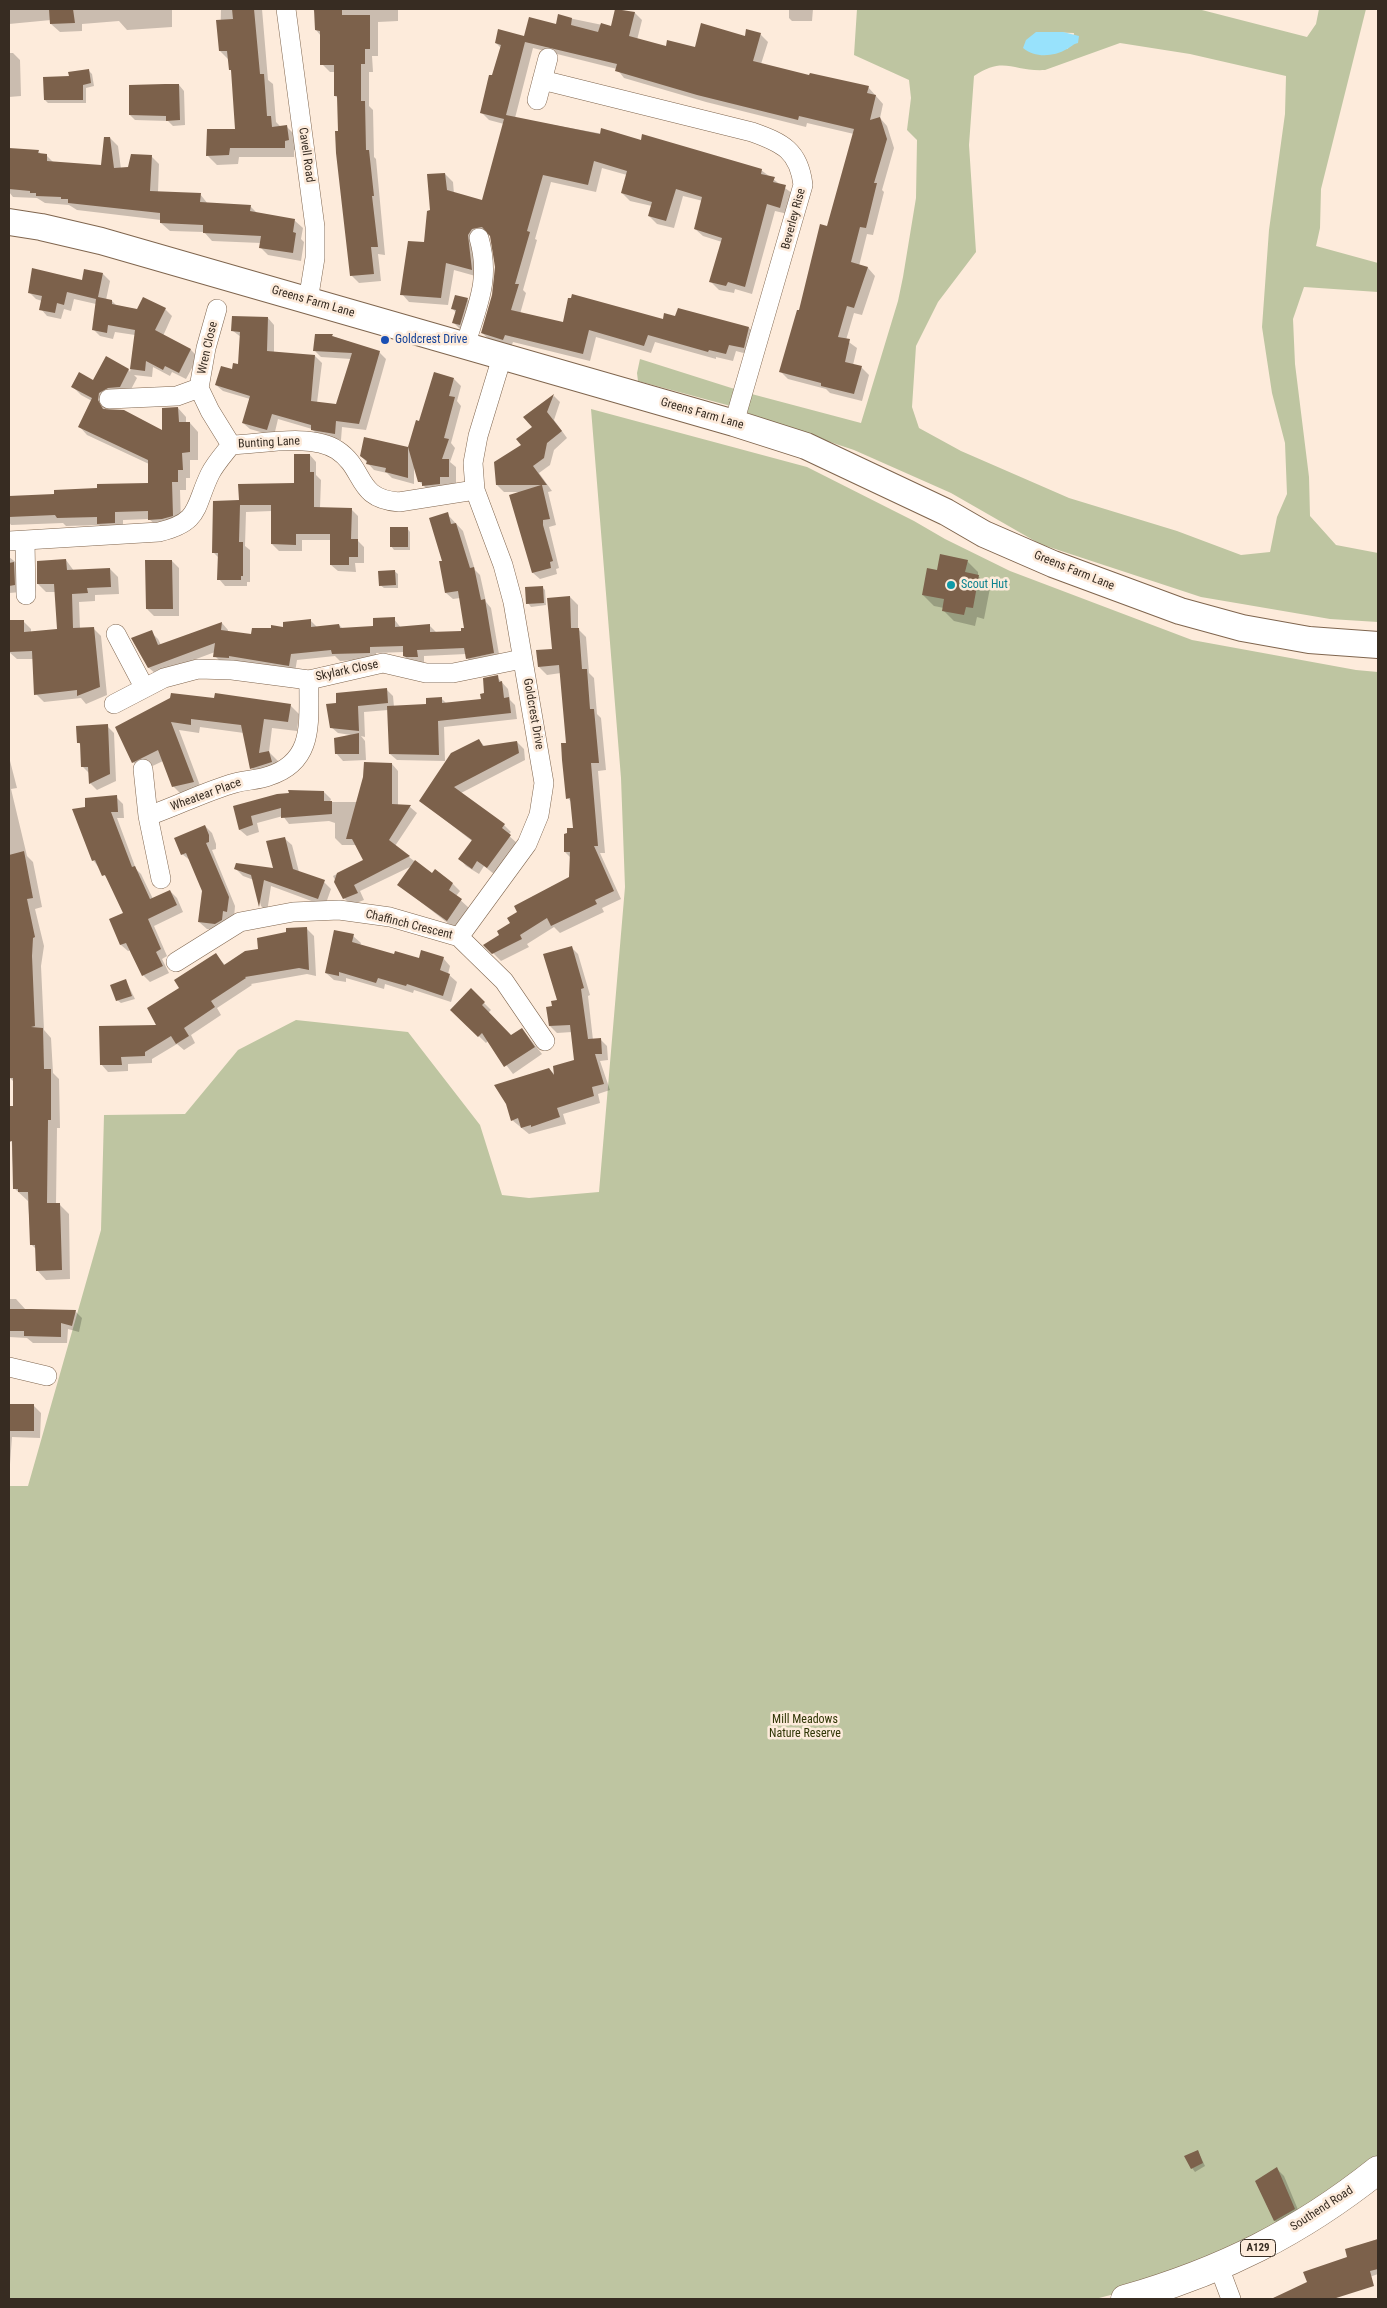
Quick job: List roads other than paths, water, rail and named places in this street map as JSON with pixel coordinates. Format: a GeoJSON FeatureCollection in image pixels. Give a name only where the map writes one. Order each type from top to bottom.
{"type":"FeatureCollection","features":[{"type":"Feature","properties":{"kind":"main road","name":"Southend Road"},"geometry":{"type":"LineString","coordinates":[[1125,2299],[1176,2284],[1219,2267],[1314,2217],[1378,2170]]}},
{"type":"Feature","properties":{"kind":"street","name":"Cavell Road"},"geometry":{"type":"LineString","coordinates":[[286,9],[315,227],[315,258],[308,301]]}},
{"type":"Feature","properties":{"kind":"street"},"geometry":{"type":"LineString","coordinates":[[537,100],[548,58]]}},
{"type":"Feature","properties":{"kind":"street","name":"Beverley Rise"},"geometry":{"type":"LineString","coordinates":[[542,80],[752,132],[776,141],[792,152],[801,170],[803,185],[734,423]]}},
{"type":"Feature","properties":{"kind":"street","name":"Greens Farm Lane"},"geometry":{"type":"LineString","coordinates":[[9,222],[41,226],[101,241],[734,423],[806,446],[946,512],[984,534],[1053,564],[1180,611],[1242,628],[1309,640],[1378,645]]}},
{"type":"Feature","properties":{"kind":"street"},"geometry":{"type":"LineString","coordinates":[[465,346],[485,281],[484,260],[479,238]]}},
{"type":"Feature","properties":{"kind":"street","name":"Wren Close"},"geometry":{"type":"LineString","coordinates":[[218,309],[206,348],[199,388],[231,446]]}},
{"type":"Feature","properties":{"kind":"street","name":"Goldcrest Drive"},"geometry":{"type":"LineString","coordinates":[[459,937],[526,844],[540,815],[544,783],[533,707],[522,659],[513,602],[475,490],[473,463],[478,436],[502,357]]}},
{"type":"Feature","properties":{"kind":"street","name":"Wren Close"},"geometry":{"type":"LineString","coordinates":[[109,399],[177,396],[199,388]]}},
{"type":"Feature","properties":{"kind":"street","name":"Bunting Lane"},"geometry":{"type":"LineString","coordinates":[[26,595],[17,541],[159,532],[176,528],[193,515],[210,472],[231,446],[314,441],[338,450],[350,462],[366,488],[375,497],[388,501],[399,502],[475,490]]}},
{"type":"Feature","properties":{"kind":"street"},"geometry":{"type":"LineString","coordinates":[[116,634],[144,687]]}},
{"type":"Feature","properties":{"kind":"street","name":"Skylark Close"},"geometry":{"type":"LineString","coordinates":[[114,704],[144,687],[177,673],[198,669],[232,670],[308,680],[383,663],[426,673],[453,673],[522,659]]}},
{"type":"Feature","properties":{"kind":"street","name":"Wheatear Place"},"geometry":{"type":"LineString","coordinates":[[148,816],[176,807],[234,783],[267,777],[281,772],[293,763],[304,748],[308,731],[308,680]]}},
{"type":"Feature","properties":{"kind":"street"},"geometry":{"type":"LineString","coordinates":[[143,770],[148,816],[161,879]]}},
{"type":"Feature","properties":{"kind":"street","name":"Chaffinch Crescent"},"geometry":{"type":"LineString","coordinates":[[176,962],[240,922],[293,912],[339,910],[390,917],[459,937],[504,980],[545,1041]]}},
{"type":"Feature","properties":{"kind":"street"},"geometry":{"type":"LineString","coordinates":[[9,1367],[47,1376]]}},
{"type":"Feature","properties":{"kind":"street"},"geometry":{"type":"LineString","coordinates":[[1219,2267],[1231,2299]]}},
{"type":"Feature","properties":{"kind":"water"},"geometry":{"type":"Polygon","coordinates":[[[1036,32],[1063,32],[1079,36],[1078,43],[1056,54],[1033,54],[1023,48],[1026,40],[1036,32]]]}},
{"type":"Feature","properties":{"kind":"place","name":"Goldcrest Drive"},"geometry":{"type":"Point","coordinates":[385,340]}},
{"type":"Feature","properties":{"kind":"place","name":"Scout Hut"},"geometry":{"type":"Point","coordinates":[951,585]}},
{"type":"Feature","properties":{"kind":"park label","name":"Mill Meadows Nature Reserve"},"geometry":{"type":"Point","coordinates":[805,1727]}}]}
